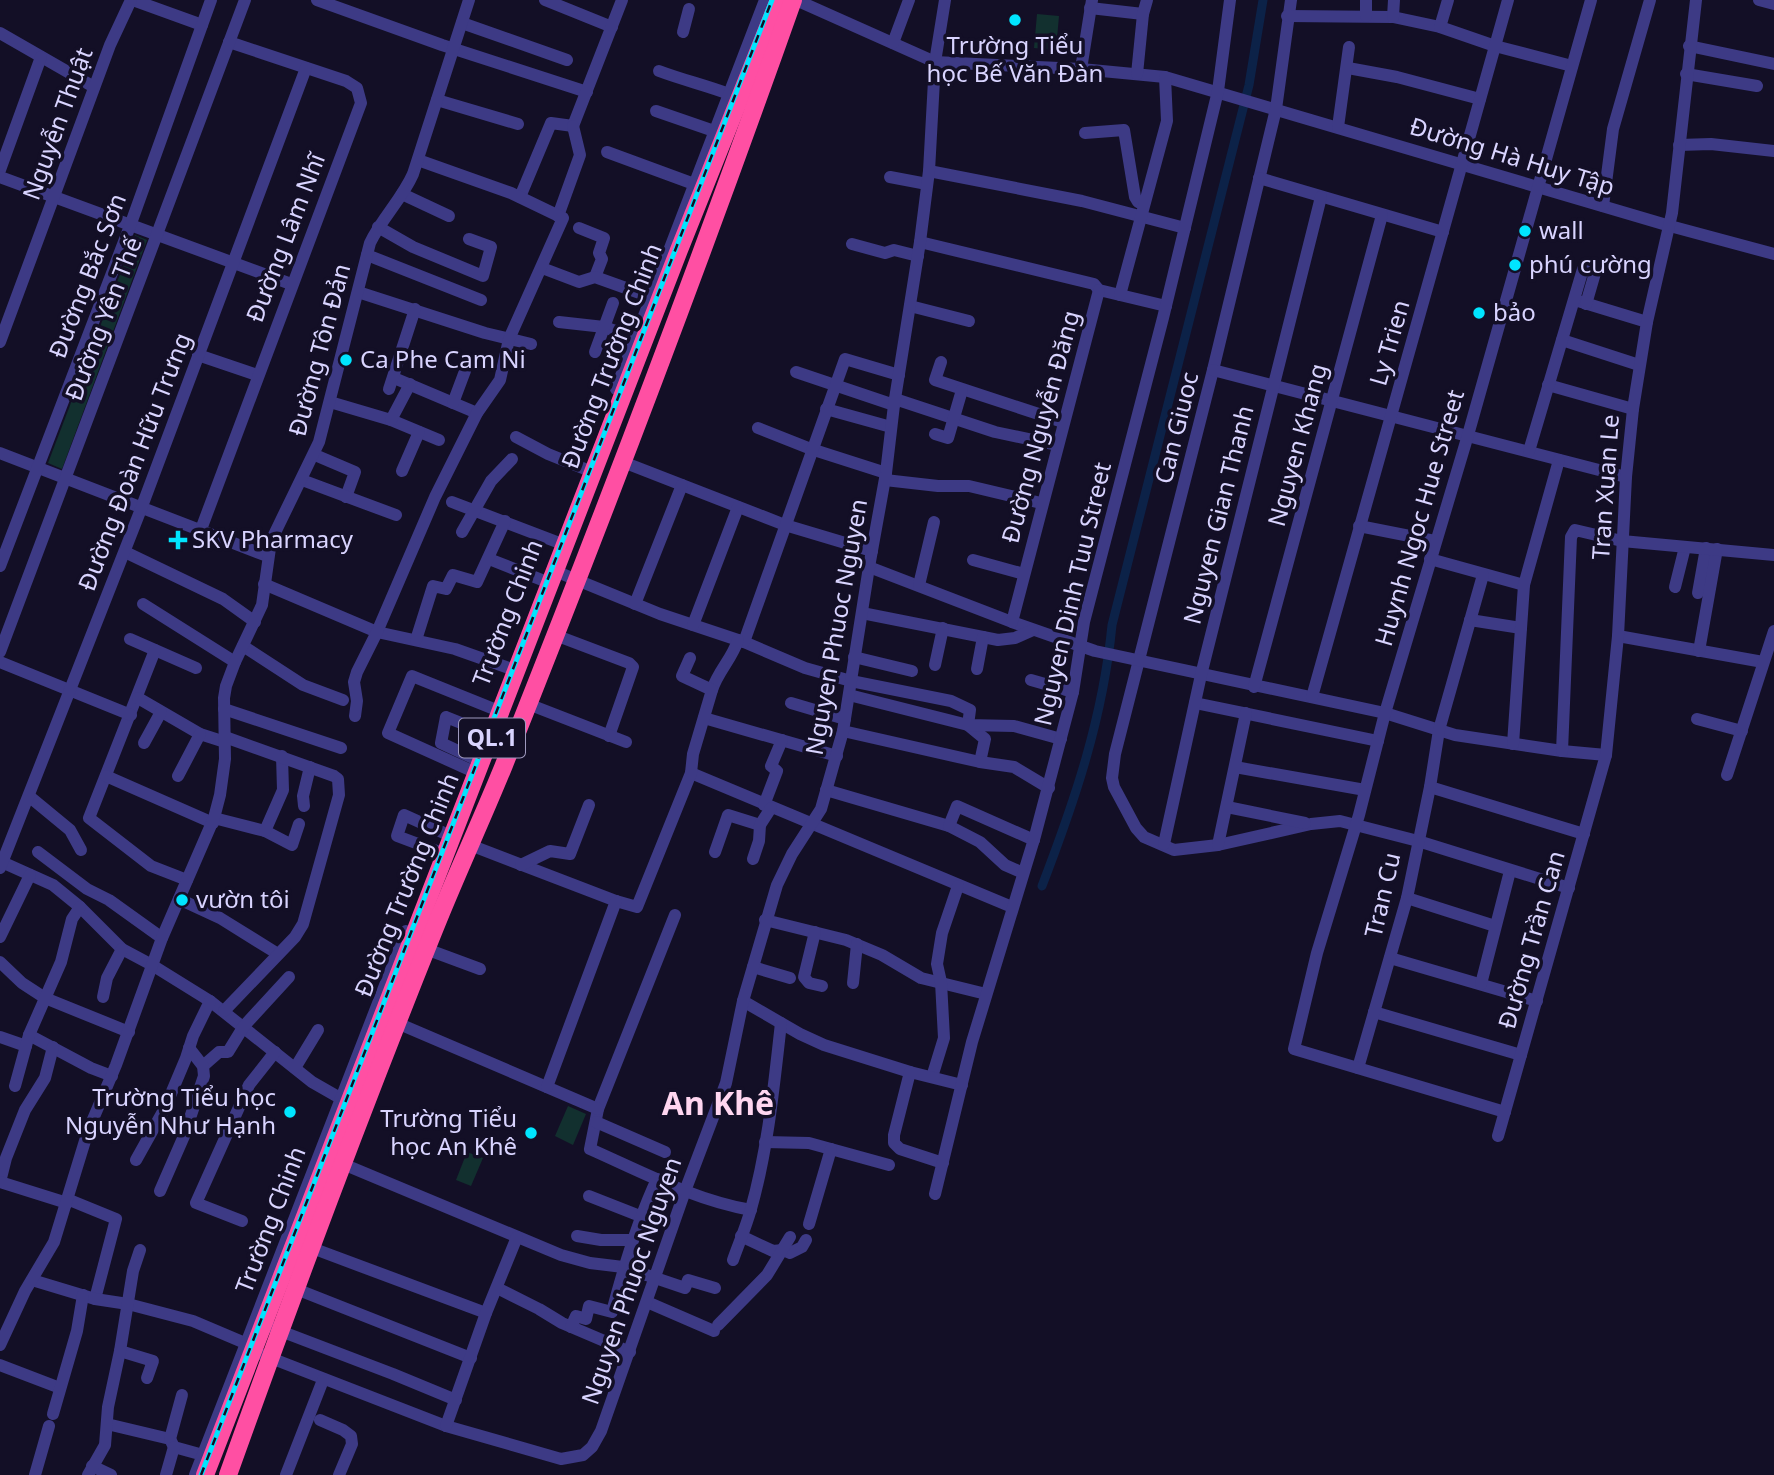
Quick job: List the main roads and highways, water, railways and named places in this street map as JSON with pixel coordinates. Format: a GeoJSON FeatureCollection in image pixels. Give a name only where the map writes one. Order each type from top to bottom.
{"type":"FeatureCollection","features":[{"type":"Feature","properties":{"kind":"highway","name":"Đường Trường Chinh"},"geometry":{"type":"LineString","coordinates":[[205,1475],[250,1347],[262,1324],[427,923],[475,766],[779,0]]}},
{"type":"Feature","properties":{"kind":"highway","name":"Đường Trường Chinh"},"geometry":{"type":"LineString","coordinates":[[228,1475],[426,949],[427,923],[470,845],[500,775],[623,462],[795,0]]}},
{"type":"Feature","properties":{"kind":"highway"},"geometry":{"type":"LineString","coordinates":[[686,233],[707,241]]}},
{"type":"Feature","properties":{"kind":"highway"},"geometry":{"type":"LineString","coordinates":[[475,766],[500,775]]}},
{"type":"Feature","properties":{"kind":"waterway"},"geometry":{"type":"LineString","coordinates":[[1042,886],[1066,822],[1095,726],[1112,625],[1249,85],[1263,0]]}},
{"type":"Feature","properties":{"kind":"railway"},"geometry":{"type":"LineString","coordinates":[[201,1475],[772,0]]}},
{"type":"Feature","properties":{"kind":"place","name":"Trường Tiểu học Bế Văn Đàn"},"geometry":{"type":"Point","coordinates":[1015,20]}},
{"type":"Feature","properties":{"kind":"place","name":"wall"},"geometry":{"type":"Point","coordinates":[1525,231]}},
{"type":"Feature","properties":{"kind":"place","name":"phú cường"},"geometry":{"type":"Point","coordinates":[1515,265]}},
{"type":"Feature","properties":{"kind":"place","name":"bảo"},"geometry":{"type":"Point","coordinates":[1479,313]}},
{"type":"Feature","properties":{"kind":"place","name":"Ca Phe Cam Ni"},"geometry":{"type":"Point","coordinates":[346,360]}},
{"type":"Feature","properties":{"kind":"place","name":"SKV Pharmacy"},"geometry":{"type":"Point","coordinates":[178,540]}},
{"type":"Feature","properties":{"kind":"place","name":"vườn tôi"},"geometry":{"type":"Point","coordinates":[182,900]}},
{"type":"Feature","properties":{"kind":"place","name":"Trường Tiểu học Nguyễn Như Hạnh"},"geometry":{"type":"Point","coordinates":[290,1112]}},
{"type":"Feature","properties":{"kind":"place","name":"Trường Tiểu học An Khê"},"geometry":{"type":"Point","coordinates":[531,1133]}},
{"type":"Feature","properties":{"kind":"district","name":"An Khê"},"geometry":{"type":"Point","coordinates":[718,1104]}}]}
